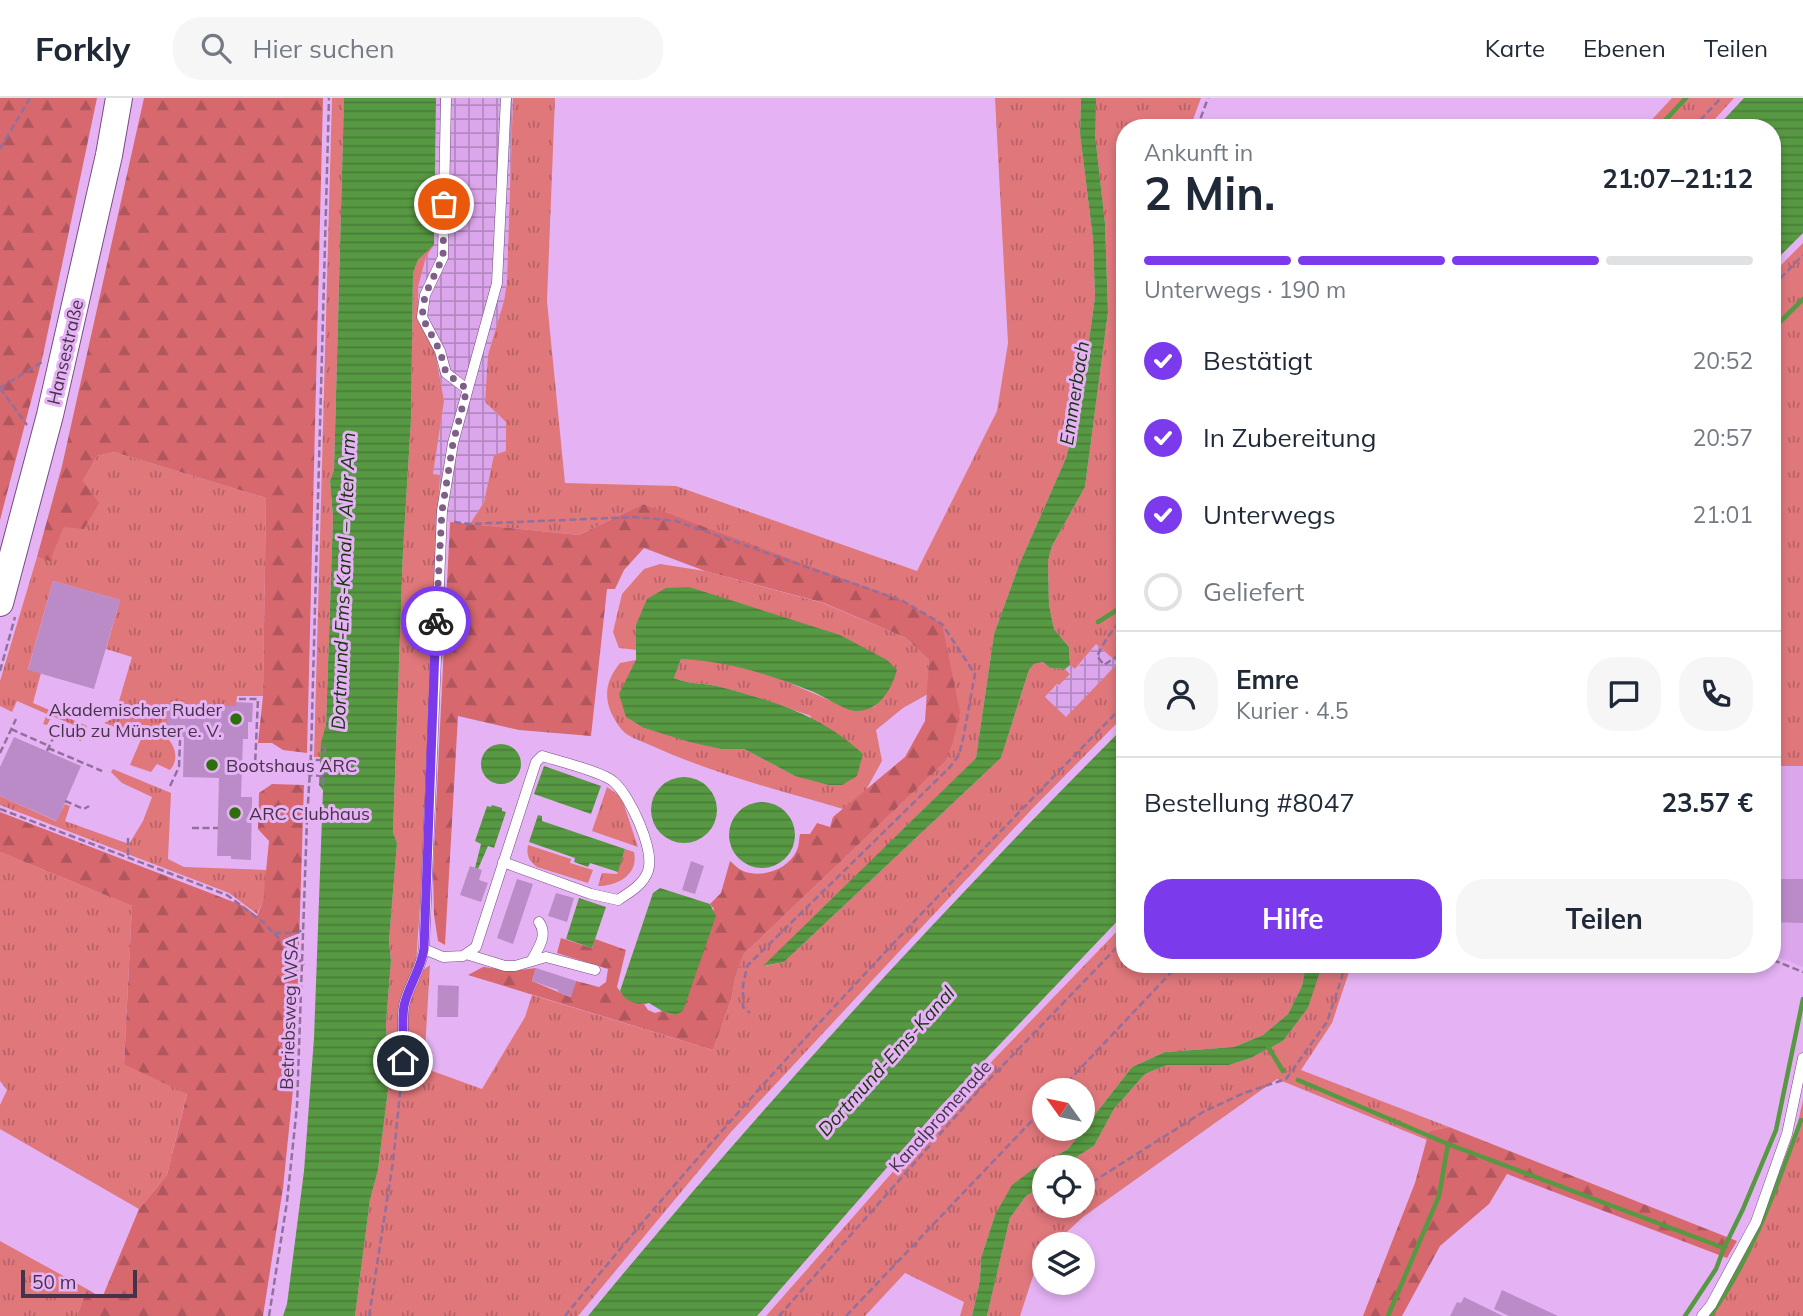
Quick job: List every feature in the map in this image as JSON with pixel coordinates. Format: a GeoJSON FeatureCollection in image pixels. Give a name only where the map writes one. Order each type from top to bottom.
{"type":"FeatureCollection","features":[{"type":"Feature","properties":{"kind":"main road","name":"Hansestraße"},"geometry":{"type":"LineString","coordinates":[[0,603],[51,415],[109,155],[119,98]]}},
{"type":"Feature","properties":{"kind":"lane"},"geometry":{"type":"LineString","coordinates":[[446,98],[443,257],[425,295],[422,317],[440,351],[446,373],[467,389]]}},
{"type":"Feature","properties":{"kind":"lane"},"geometry":{"type":"LineString","coordinates":[[403,1061],[404,1005],[422,962],[424,949],[441,521],[453,443],[497,283],[506,98]]}},
{"type":"Feature","properties":{"kind":"lane"},"geometry":{"type":"LineString","coordinates":[[424,949],[443,957],[463,957],[476,947],[503,862],[536,762],[542,756],[612,780],[636,814],[650,858],[648,871],[640,885],[618,900],[591,894],[503,862]]}},
{"type":"Feature","properties":{"kind":"lane"},"geometry":{"type":"LineString","coordinates":[[532,960],[543,939],[544,928],[540,922]]}},
{"type":"Feature","properties":{"kind":"lane"},"geometry":{"type":"LineString","coordinates":[[466,954],[505,966],[524,964],[540,957],[556,958],[595,970]]}},
{"type":"Feature","properties":{"kind":"lane"},"geometry":{"type":"LineString","coordinates":[[1702,1316],[1711,1305],[1756,1222],[1787,1134],[1803,1058]]}},
{"type":"Feature","properties":{"kind":"path"},"geometry":{"type":"LineString","coordinates":[[0,149],[30,98]]}},
{"type":"Feature","properties":{"kind":"path","name":"Betriebsweg WSA"},"geometry":{"type":"LineString","coordinates":[[269,1316],[287,1202],[297,1106],[304,965],[329,98]]}},
{"type":"Feature","properties":{"kind":"path"},"geometry":{"type":"LineString","coordinates":[[1200,119],[1208,98]]}},
{"type":"Feature","properties":{"kind":"path"},"geometry":{"type":"LineString","coordinates":[[1701,119],[1721,98]]}},
{"type":"Feature","properties":{"kind":"path"},"geometry":{"type":"LineString","coordinates":[[1781,278],[1803,255]]}},
{"type":"Feature","properties":{"kind":"path"},"geometry":{"type":"LineString","coordinates":[[28,426],[0,388],[45,360]]}},
{"type":"Feature","properties":{"kind":"path"},"geometry":{"type":"LineString","coordinates":[[441,521],[470,524],[634,517],[676,521],[903,601],[942,624],[975,674],[958,755],[950,767],[747,966],[743,1007],[750,1013]]}},
{"type":"Feature","properties":{"kind":"path"},"geometry":{"type":"LineString","coordinates":[[1116,626],[1097,656],[1104,666],[1116,657]]}},
{"type":"Feature","properties":{"kind":"path"},"geometry":{"type":"LineString","coordinates":[[239,699],[258,699],[256,766]]}},
{"type":"Feature","properties":{"kind":"path"},"geometry":{"type":"LineString","coordinates":[[565,1316],[704,1152],[883,954],[1116,713]]}},
{"type":"Feature","properties":{"kind":"path"},"geometry":{"type":"LineString","coordinates":[[0,753],[16,719]]}},
{"type":"Feature","properties":{"kind":"path"},"geometry":{"type":"LineString","coordinates":[[11,729],[102,771]]}},
{"type":"Feature","properties":{"kind":"path"},"geometry":{"type":"LineString","coordinates":[[48,748],[54,736]]}},
{"type":"Feature","properties":{"kind":"path"},"geometry":{"type":"LineString","coordinates":[[170,786],[179,767],[180,740]]}},
{"type":"Feature","properties":{"kind":"path"},"geometry":{"type":"LineString","coordinates":[[323,785],[325,745]]}},
{"type":"Feature","properties":{"kind":"path"},"geometry":{"type":"LineString","coordinates":[[323,776],[310,775],[301,767],[311,760],[324,760]]}},
{"type":"Feature","properties":{"kind":"path"},"geometry":{"type":"LineString","coordinates":[[65,802],[83,809],[89,806]]}},
{"type":"Feature","properties":{"kind":"path"},"geometry":{"type":"LineString","coordinates":[[0,808],[227,895],[244,906],[304,965]]}},
{"type":"Feature","properties":{"kind":"path"},"geometry":{"type":"LineString","coordinates":[[192,828],[218,828]]}},
{"type":"Feature","properties":{"kind":"path"},"geometry":{"type":"LineString","coordinates":[[128,838],[128,858]]}},
{"type":"Feature","properties":{"kind":"path"},"geometry":{"type":"LineString","coordinates":[[273,933],[297,933],[304,929]]}},
{"type":"Feature","properties":{"kind":"path","name":"Kanalpromenade"},"geometry":{"type":"LineString","coordinates":[[779,1316],[979,1090],[1116,948]]}},
{"type":"Feature","properties":{"kind":"path"},"geometry":{"type":"LineString","coordinates":[[1781,963],[1803,972]]}},
{"type":"Feature","properties":{"kind":"path"},"geometry":{"type":"LineString","coordinates":[[1071,1078],[1170,973]]}},
{"type":"Feature","properties":{"kind":"path"},"geometry":{"type":"LineString","coordinates":[[1095,1180],[1203,1112],[1244,1093],[1286,1079],[1327,1023],[1342,973]]}},
{"type":"Feature","properties":{"kind":"path"},"geometry":{"type":"LineString","coordinates":[[369,1316],[393,1163],[403,1061]]}},
{"type":"Feature","properties":{"kind":"path"},"geometry":{"type":"LineString","coordinates":[[846,1316],[1032,1121]]}},
{"type":"Feature","properties":{"kind":"shaded area"},"geometry":{"type":"Polygon","coordinates":[[[436,98],[513,98],[507,282],[488,355],[485,402],[506,422],[506,451],[494,455],[484,502],[470,524],[437,521],[440,475],[433,474],[444,401],[434,345],[419,322],[418,288],[426,257],[434,245],[436,98]]]}},
{"type":"Feature","properties":{"kind":"shaded area"},"geometry":{"type":"Polygon","coordinates":[[[1096,644],[1116,661],[1116,665],[1066,718],[1045,697],[1070,673],[1065,669],[1070,665],[1076,669],[1096,644]]]}},
{"type":"Feature","properties":{"kind":"shaded area"},"geometry":{"type":"Polygon","coordinates":[[[1781,766],[1803,766],[1803,967],[1781,958],[1781,766]]]}},
{"type":"Feature","properties":{"kind":"green space"},"geometry":{"type":"Polygon","coordinates":[[[0,98],[97,98],[43,355],[0,520],[0,98]]]}},
{"type":"Feature","properties":{"kind":"green space"},"geometry":{"type":"Polygon","coordinates":[[[144,98],[323,98],[307,753],[283,750],[272,743],[258,743],[263,696],[266,498],[114,452],[97,456],[83,481],[99,503],[84,529],[64,527],[50,561],[37,557],[62,466],[144,98]]]}},
{"type":"Feature","properties":{"kind":"green space"},"geometry":{"type":"Polygon","coordinates":[[[332,98],[344,98],[334,470],[330,481],[333,517],[326,725],[321,757],[314,757],[332,98]]]}},
{"type":"Feature","properties":{"kind":"green space"},"geometry":{"type":"Polygon","coordinates":[[[513,98],[555,98],[547,301],[565,483],[676,486],[917,571],[997,411],[1008,343],[995,98],[1081,98],[1080,134],[1093,239],[1095,297],[1080,406],[1066,458],[1019,565],[994,634],[976,758],[765,966],[784,962],[1001,758],[1029,670],[1034,664],[1043,662],[1050,668],[1065,669],[1070,674],[1045,697],[1066,717],[1116,665],[1116,724],[1033,808],[731,1132],[578,1316],[355,1316],[389,1082],[386,1023],[397,843],[393,832],[403,551],[411,420],[413,273],[418,260],[434,245],[426,257],[418,287],[419,322],[434,345],[444,401],[433,474],[440,475],[421,892],[416,963],[411,979],[430,965],[424,1068],[482,1089],[525,1017],[532,995],[713,1050],[744,954],[945,762],[942,624],[643,504],[579,535],[470,524],[484,502],[494,455],[506,451],[506,422],[485,402],[488,355],[507,282],[513,98]]]}},
{"type":"Feature","properties":{"kind":"green space"},"geometry":{"type":"Polygon","coordinates":[[[1096,98],[1201,98],[1193,119],[1116,119],[1116,661],[1096,644],[1075,669],[1070,665],[1069,647],[1054,629],[1049,605],[1048,561],[1052,546],[1085,487],[1108,312],[1105,224],[1095,134],[1095,101],[1096,98]]]}},
{"type":"Feature","properties":{"kind":"green space"},"geometry":{"type":"Polygon","coordinates":[[[1672,98],[1734,98],[1715,119],[1652,119],[1672,98]]]}},
{"type":"Feature","properties":{"kind":"green space"},"geometry":{"type":"Polygon","coordinates":[[[1803,243],[1803,766],[1781,766],[1781,265],[1803,243]]]}},
{"type":"Feature","properties":{"kind":"green space"},"geometry":{"type":"Polygon","coordinates":[[[114,452],[266,498],[263,696],[237,696],[236,706],[166,737],[175,753],[175,762],[170,770],[157,764],[151,772],[130,765],[142,737],[104,723],[114,718],[132,657],[106,649],[120,600],[53,581],[28,669],[41,673],[33,703],[87,726],[81,741],[78,740],[83,729],[52,716],[47,725],[43,724],[47,714],[17,701],[12,712],[0,706],[0,681],[37,557],[50,560],[83,481],[97,456],[114,452]]]}},
{"type":"Feature","properties":{"kind":"green space"},"geometry":{"type":"Polygon","coordinates":[[[643,504],[903,601],[942,624],[960,712],[945,762],[744,954],[713,1050],[468,975],[483,967],[513,971],[536,968],[532,981],[570,997],[576,981],[599,987],[606,982],[608,969],[557,953],[561,938],[592,948],[595,939],[626,950],[617,987],[622,994],[632,1001],[644,1004],[648,1010],[655,1013],[662,1011],[675,1015],[714,909],[710,904],[721,893],[730,861],[741,870],[758,874],[781,867],[793,857],[800,834],[810,834],[817,823],[830,827],[833,817],[905,757],[925,721],[929,660],[906,638],[824,603],[705,571],[644,548],[624,570],[615,589],[607,589],[591,736],[519,730],[458,716],[445,945],[438,941],[434,915],[433,871],[450,522],[579,535],[643,504]]]}},
{"type":"Feature","properties":{"kind":"green space"},"geometry":{"type":"Polygon","coordinates":[[[660,564],[705,571],[823,603],[906,638],[929,660],[928,694],[903,708],[876,730],[882,761],[866,790],[843,809],[697,764],[635,739],[622,730],[608,704],[608,688],[620,663],[636,660],[644,728],[721,749],[744,749],[795,776],[811,716],[729,689],[674,678],[681,659],[715,660],[776,677],[854,711],[876,706],[636,625],[637,650],[619,648],[613,632],[622,594],[644,569],[660,564]]]}},
{"type":"Feature","properties":{"kind":"green space"},"geometry":{"type":"Polygon","coordinates":[[[113,769],[171,793],[168,859],[184,867],[267,870],[263,901],[257,914],[229,893],[0,805],[0,796],[56,821],[65,804],[70,806],[65,821],[129,844],[143,821],[152,797],[122,783],[111,772],[113,769]]]}},
{"type":"Feature","properties":{"kind":"green space"},"geometry":{"type":"Polygon","coordinates":[[[272,784],[304,785],[295,1070],[283,1188],[263,1316],[77,1316],[87,1289],[102,1298],[139,1209],[167,1175],[187,1094],[124,1064],[132,906],[0,852],[0,812],[244,906],[257,916],[263,901],[269,841],[258,829],[259,793],[272,784]]]}},
{"type":"Feature","properties":{"kind":"green space"},"geometry":{"type":"Polygon","coordinates":[[[607,787],[620,796],[638,847],[592,831],[607,787]]]}},
{"type":"Feature","properties":{"kind":"green space"},"geometry":{"type":"Polygon","coordinates":[[[528,845],[571,859],[570,863],[593,870],[588,883],[537,867],[529,858],[528,845]]]}},
{"type":"Feature","properties":{"kind":"green space"},"geometry":{"type":"Polygon","coordinates":[[[625,849],[634,852],[635,860],[630,872],[613,884],[598,886],[602,873],[617,874],[625,849]]]}},
{"type":"Feature","properties":{"kind":"green space"},"geometry":{"type":"Polygon","coordinates":[[[0,852],[132,906],[124,1063],[187,1093],[167,1175],[139,1209],[0,1129],[0,1105],[7,1090],[0,1081],[0,852]]]}},
{"type":"Feature","properties":{"kind":"green space"},"geometry":{"type":"Polygon","coordinates":[[[1116,932],[1116,973],[1304,973],[1302,986],[1288,1014],[1263,1035],[1234,1047],[1165,1052],[1132,1067],[1096,1113],[1096,1078],[1032,1078],[1032,1141],[1074,1141],[1058,1155],[1032,1155],[1032,1170],[995,1215],[981,1258],[980,1280],[972,1316],[960,1316],[964,1302],[905,1273],[865,1316],[766,1316],[970,1084],[1116,932]]]}},
{"type":"Feature","properties":{"kind":"green space"},"geometry":{"type":"Polygon","coordinates":[[[1318,973],[1349,973],[1332,1023],[1301,1070],[1449,1127],[1429,1131],[1427,1140],[1277,1079],[1095,1208],[1095,1155],[1080,1155],[1094,1146],[1114,1109],[1145,1074],[1167,1065],[1229,1065],[1251,1058],[1283,1041],[1308,1008],[1318,973]]]}},
{"type":"Feature","properties":{"kind":"green space"},"geometry":{"type":"Polygon","coordinates":[[[1803,1100],[1803,1316],[1706,1316],[1760,1223],[1796,1131],[1803,1100]]]}},
{"type":"Feature","properties":{"kind":"green space"},"geometry":{"type":"Polygon","coordinates":[[[1449,1127],[1737,1241],[1727,1258],[1507,1174],[1489,1204],[1440,1246],[1402,1316],[1363,1316],[1415,1183],[1429,1131],[1449,1127]]]}},
{"type":"Feature","properties":{"kind":"green space"},"geometry":{"type":"Polygon","coordinates":[[[1032,1193],[1032,1218],[1082,1218],[1067,1232],[1032,1232],[1032,1279],[1020,1316],[987,1316],[1010,1218],[1026,1196],[1032,1193]]]}},
{"type":"Feature","properties":{"kind":"green space"},"geometry":{"type":"Polygon","coordinates":[[[0,1241],[87,1289],[77,1316],[0,1316],[0,1241]]]}},
{"type":"Feature","properties":{"kind":"water","name":"Dortmund-Ems-Kanal – Alter Arm"},"geometry":{"type":"Polygon","coordinates":[[[344,98],[436,98],[434,245],[418,260],[413,273],[411,420],[403,551],[393,832],[397,843],[386,1023],[389,1082],[378,1170],[370,1200],[355,1316],[283,1316],[287,1304],[304,1171],[314,1038],[323,790],[319,785],[321,743],[326,725],[333,517],[330,481],[334,470],[344,98]]]}},
{"type":"Feature","properties":{"kind":"water"},"geometry":{"type":"Polygon","coordinates":[[[1081,98],[1096,98],[1095,134],[1105,223],[1108,312],[1085,487],[1052,546],[1048,561],[1049,605],[1054,629],[1069,647],[1070,665],[1065,669],[1050,668],[1043,662],[1034,664],[1029,670],[1001,758],[784,962],[763,966],[976,758],[994,634],[1019,565],[1066,458],[1080,406],[1095,297],[1093,239],[1080,134],[1081,98]]]}},
{"type":"Feature","properties":{"kind":"water"},"geometry":{"type":"Polygon","coordinates":[[[1744,98],[1803,98],[1803,233],[1781,255],[1781,119],[1724,119],[1744,98]]]}},
{"type":"Feature","properties":{"kind":"water"},"geometry":{"type":"Polygon","coordinates":[[[689,587],[840,635],[887,660],[897,670],[887,692],[877,704],[855,711],[811,691],[763,674],[715,662],[681,659],[674,678],[757,697],[813,719],[847,740],[863,754],[857,776],[842,785],[829,785],[795,776],[744,749],[721,749],[690,742],[644,728],[626,717],[619,694],[636,660],[636,625],[647,599],[666,588],[689,587]]]}},
{"type":"Feature","properties":{"kind":"water","name":"Dortmund-Ems-Kanal"},"geometry":{"type":"Polygon","coordinates":[[[1116,735],[1116,922],[940,1107],[757,1316],[588,1316],[783,1089],[986,869],[1116,735]]]}},
{"type":"Feature","properties":{"kind":"water"},"geometry":{"type":"Polygon","coordinates":[[[501,744],[515,750],[521,764],[515,778],[501,784],[487,778],[481,764],[487,750],[501,744]]]}},
{"type":"Feature","properties":{"kind":"water"},"geometry":{"type":"Polygon","coordinates":[[[544,766],[601,786],[591,814],[534,794],[544,766]]]}},
{"type":"Feature","properties":{"kind":"water"},"geometry":{"type":"Polygon","coordinates":[[[677,777],[691,777],[703,782],[712,791],[717,810],[715,823],[708,834],[691,843],[677,843],[665,838],[656,829],[651,817],[651,803],[656,791],[665,782],[677,777]]]}},
{"type":"Feature","properties":{"kind":"water"},"geometry":{"type":"Polygon","coordinates":[[[762,802],[775,805],[785,812],[792,822],[795,835],[792,848],[785,858],[775,865],[762,868],[749,865],[739,858],[732,848],[729,835],[732,822],[739,812],[749,805],[762,802]]]}},
{"type":"Feature","properties":{"kind":"water"},"geometry":{"type":"Polygon","coordinates":[[[492,805],[506,812],[494,848],[488,846],[478,869],[475,868],[481,844],[475,841],[487,806],[492,805]]]}},
{"type":"Feature","properties":{"kind":"water"},"geometry":{"type":"Polygon","coordinates":[[[538,815],[542,816],[542,821],[625,849],[618,872],[590,863],[588,867],[574,862],[575,858],[529,842],[538,815]]]}},
{"type":"Feature","properties":{"kind":"water"},"geometry":{"type":"Polygon","coordinates":[[[660,888],[710,904],[716,916],[683,1011],[675,1015],[649,1003],[632,1002],[620,991],[653,893],[660,888]]]}},
{"type":"Feature","properties":{"kind":"water"},"geometry":{"type":"Polygon","coordinates":[[[579,898],[606,907],[592,948],[566,939],[579,898]]]}},
{"type":"Feature","properties":{"kind":"water"},"geometry":{"type":"Polygon","coordinates":[[[1304,973],[1319,973],[1308,1008],[1283,1041],[1251,1058],[1229,1065],[1167,1065],[1145,1074],[1114,1109],[1094,1146],[1080,1155],[1058,1155],[1074,1141],[1096,1141],[1096,1113],[1132,1067],[1165,1052],[1234,1047],[1263,1035],[1288,1014],[1302,986],[1304,973]]]}},
{"type":"Feature","properties":{"kind":"water"},"geometry":{"type":"Polygon","coordinates":[[[1032,1170],[1032,1193],[1026,1196],[1010,1218],[987,1316],[972,1316],[980,1280],[981,1258],[995,1215],[1012,1185],[1032,1170]]]}},
{"type":"Feature","properties":{"kind":"building"},"geometry":{"type":"Polygon","coordinates":[[[53,581],[120,600],[94,689],[28,670],[53,581]]]}},
{"type":"Feature","properties":{"kind":"building"},"geometry":{"type":"Polygon","coordinates":[[[236,702],[253,703],[252,722],[248,722],[248,739],[243,739],[241,797],[252,797],[251,860],[217,856],[219,778],[183,777],[184,737],[166,737],[168,704],[236,706],[236,702]]]}},
{"type":"Feature","properties":{"kind":"building"},"geometry":{"type":"Polygon","coordinates":[[[14,737],[81,766],[57,821],[0,796],[0,767],[14,737]]]}},
{"type":"Feature","properties":{"kind":"building"},"geometry":{"type":"Polygon","coordinates":[[[691,861],[704,866],[695,894],[682,890],[691,861]]]}},
{"type":"Feature","properties":{"kind":"building"},"geometry":{"type":"Polygon","coordinates":[[[470,866],[482,870],[479,880],[488,883],[481,902],[460,895],[470,866]]]}},
{"type":"Feature","properties":{"kind":"building"},"geometry":{"type":"Polygon","coordinates":[[[517,879],[533,884],[513,944],[497,938],[517,879]]]}},
{"type":"Feature","properties":{"kind":"building"},"geometry":{"type":"Polygon","coordinates":[[[1781,879],[1803,879],[1803,923],[1781,922],[1781,879]]]}},
{"type":"Feature","properties":{"kind":"building"},"geometry":{"type":"Polygon","coordinates":[[[556,893],[574,898],[567,922],[548,916],[556,893]]]}},
{"type":"Feature","properties":{"kind":"building"},"geometry":{"type":"Polygon","coordinates":[[[536,968],[576,981],[571,997],[532,981],[536,968]]]}},
{"type":"Feature","properties":{"kind":"building"},"geometry":{"type":"Polygon","coordinates":[[[438,985],[459,986],[458,1017],[437,1017],[438,985]]]}},
{"type":"Feature","properties":{"kind":"building"},"geometry":{"type":"Polygon","coordinates":[[[1502,1290],[1558,1316],[1509,1316],[1494,1309],[1502,1290]]]}},
{"type":"Feature","properties":{"kind":"building"},"geometry":{"type":"Polygon","coordinates":[[[1464,1297],[1503,1316],[1450,1316],[1457,1302],[1461,1303],[1464,1297]]]}},
{"type":"Feature","properties":{"kind":"waterway"},"geometry":{"type":"LineString","coordinates":[[1666,119],[1686,98]]}},
{"type":"Feature","properties":{"kind":"waterway"},"geometry":{"type":"LineString","coordinates":[[1781,321],[1803,299]]}},
{"type":"Feature","properties":{"kind":"waterway"},"geometry":{"type":"LineString","coordinates":[[1098,622],[1116,611]]}},
{"type":"Feature","properties":{"kind":"waterway"},"geometry":{"type":"LineString","coordinates":[[1724,1248],[1776,1130],[1803,999]]}},
{"type":"Feature","properties":{"kind":"waterway"},"geometry":{"type":"LineString","coordinates":[[1267,1045],[1283,1071]]}},
{"type":"Feature","properties":{"kind":"waterway"},"geometry":{"type":"LineString","coordinates":[[1298,1080],[1448,1144],[1724,1248],[1716,1269],[1685,1316]]}},
{"type":"Feature","properties":{"kind":"waterway"},"geometry":{"type":"LineString","coordinates":[[1710,1316],[1751,1246],[1801,1120]]}},
{"type":"Feature","properties":{"kind":"waterway"},"geometry":{"type":"LineString","coordinates":[[1388,1316],[1439,1196],[1448,1144]]}},
{"type":"Feature","properties":{"kind":"way so far"},"geometry":{"type":"LineString","coordinates":[[436,621],[442,511],[453,443],[467,389],[446,373],[440,351],[422,317],[425,295],[443,257],[444,204]]}},
{"type":"Feature","properties":{"kind":"place","name":"Akademischer Ruder Club zu Münster e. V."},"geometry":{"type":"Point","coordinates":[236,719]}},
{"type":"Feature","properties":{"kind":"place","name":"Bootshaus ARC"},"geometry":{"type":"Point","coordinates":[212,765]}},
{"type":"Feature","properties":{"kind":"place","name":"ARC Clubhaus"},"geometry":{"type":"Point","coordinates":[235,813]}},
{"type":"Feature","properties":{"kind":"route"},"geometry":{"type":"LineString","coordinates":[[403,1061],[404,1005],[422,962],[424,949],[436,621]]}},
{"type":"Feature","properties":{"kind":"water label","name":"Emmerbach"},"geometry":{"type":"Point","coordinates":[1074,393]}}]}
